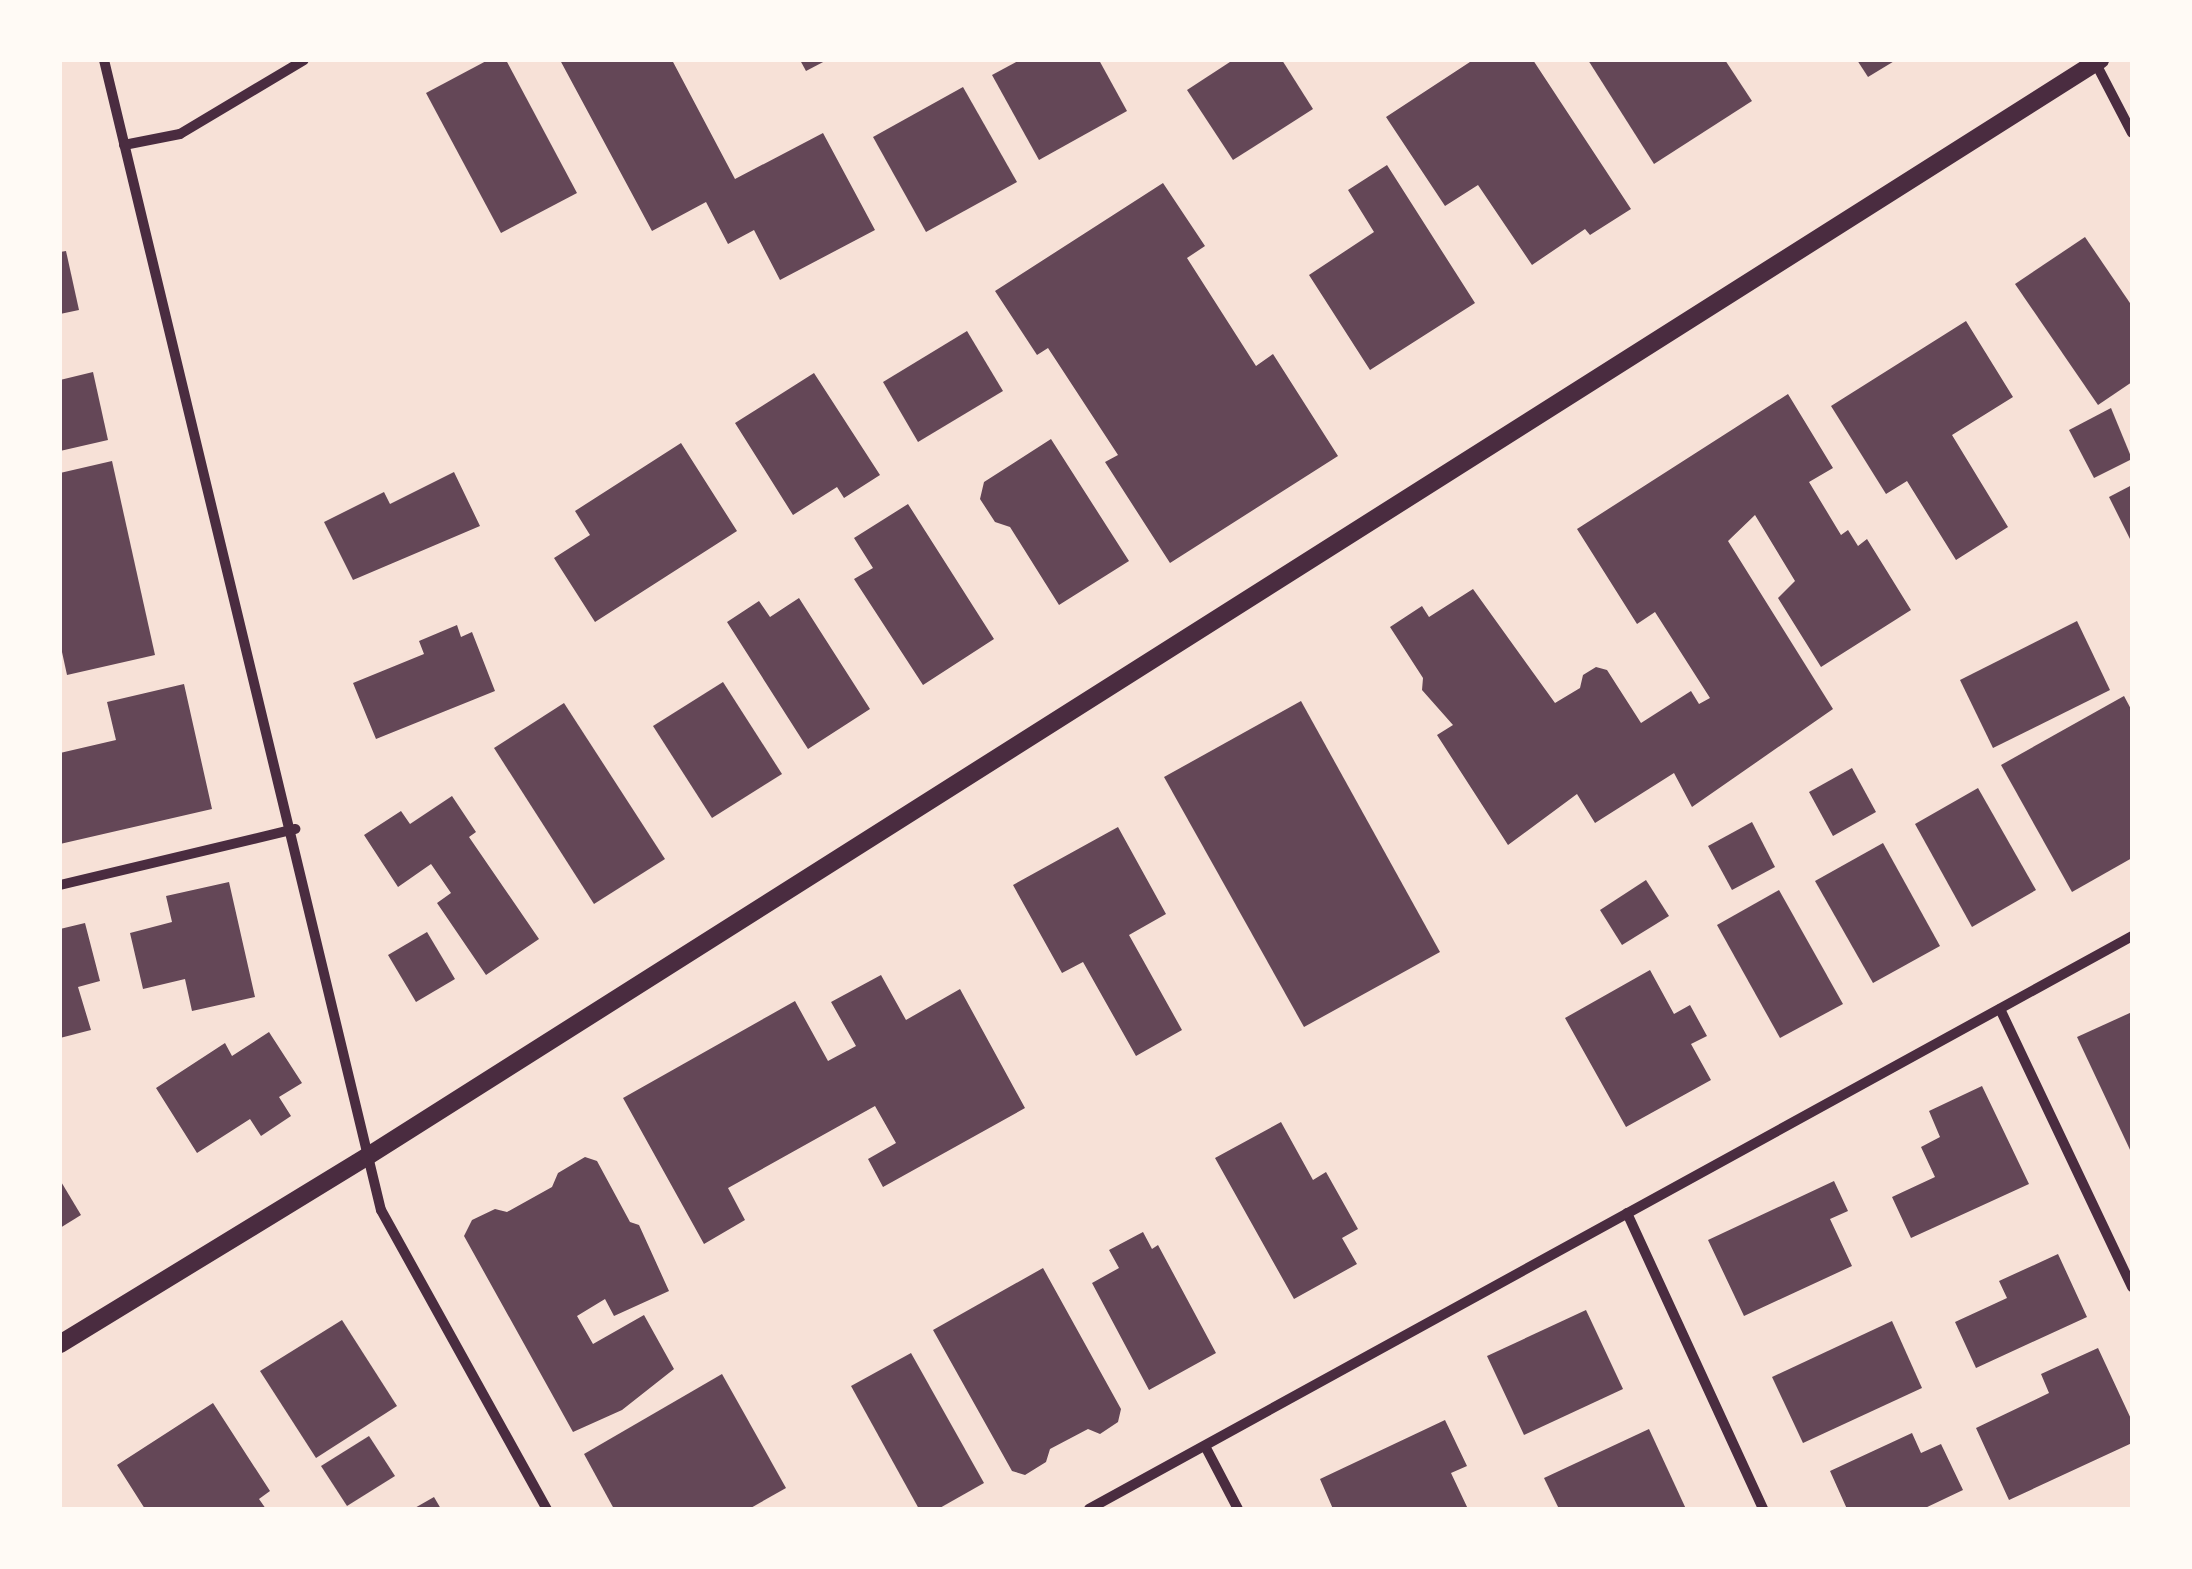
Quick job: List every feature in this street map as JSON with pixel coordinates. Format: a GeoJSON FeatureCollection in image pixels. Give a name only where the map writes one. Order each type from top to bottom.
{"type":"FeatureCollection","features":[{"type":"Feature","properties":{"kind":"street"},"geometry":{"type":"LineString","coordinates":[[104,60],[294,829],[381,1210],[547,1509]]}},
{"type":"Feature","properties":{"kind":"street"},"geometry":{"type":"LineString","coordinates":[[124,145],[180,134],[304,60]]}},
{"type":"Feature","properties":{"kind":"street"},"geometry":{"type":"LineString","coordinates":[[60,1344],[368,1156],[2096,61],[2132,133]]}},
{"type":"Feature","properties":{"kind":"street"},"geometry":{"type":"LineString","coordinates":[[60,885],[294,829]]}},
{"type":"Feature","properties":{"kind":"street"},"geometry":{"type":"LineString","coordinates":[[1089,1509],[2132,936]]}},
{"type":"Feature","properties":{"kind":"street"},"geometry":{"type":"LineString","coordinates":[[2000,1009],[2132,1288]]}},
{"type":"Feature","properties":{"kind":"street"},"geometry":{"type":"LineString","coordinates":[[1627,1213],[1763,1509]]}},
{"type":"Feature","properties":{"kind":"street"},"geometry":{"type":"LineString","coordinates":[[1205,1446],[1238,1509]]}},
{"type":"Feature","properties":{"kind":"building"},"geometry":{"type":"Polygon","coordinates":[[[488,60],[506,60],[577,193],[501,233],[426,93],[488,60]]]}},
{"type":"Feature","properties":{"kind":"building"},"geometry":{"type":"Polygon","coordinates":[[[560,60],[672,60],[735,179],[823,133],[875,230],[780,280],[754,230],[728,244],[706,202],[652,231],[560,60]]]}},
{"type":"Feature","properties":{"kind":"building"},"geometry":{"type":"Polygon","coordinates":[[[800,60],[827,60],[806,71],[800,60]]]}},
{"type":"Feature","properties":{"kind":"building"},"geometry":{"type":"Polygon","coordinates":[[[1020,60],[1099,60],[1127,111],[1039,160],[992,75],[1020,60]]]}},
{"type":"Feature","properties":{"kind":"building"},"geometry":{"type":"Polygon","coordinates":[[[1233,60],[1282,60],[1313,109],[1233,160],[1187,90],[1233,60]]]}},
{"type":"Feature","properties":{"kind":"building"},"geometry":{"type":"Polygon","coordinates":[[[1473,60],[1533,60],[1631,209],[1590,235],[1585,229],[1532,265],[1478,185],[1445,206],[1386,117],[1473,60]]]}},
{"type":"Feature","properties":{"kind":"building"},"geometry":{"type":"Polygon","coordinates":[[[1588,60],[1725,60],[1752,101],[1654,164],[1588,60]]]}},
{"type":"Feature","properties":{"kind":"building"},"geometry":{"type":"Polygon","coordinates":[[[1857,60],[1896,60],[1868,77],[1857,60]]]}},
{"type":"Feature","properties":{"kind":"building"},"geometry":{"type":"Polygon","coordinates":[[[963,87],[1017,182],[926,232],[873,137],[963,87]]]}},
{"type":"Feature","properties":{"kind":"building"},"geometry":{"type":"Polygon","coordinates":[[[1387,165],[1475,303],[1370,370],[1309,275],[1374,232],[1348,190],[1387,165]]]}},
{"type":"Feature","properties":{"kind":"building"},"geometry":{"type":"Polygon","coordinates":[[[1163,183],[1205,246],[1187,258],[1256,366],[1273,354],[1338,456],[1170,563],[1105,462],[1118,455],[1048,348],[1037,355],[995,291],[1163,183]]]}},
{"type":"Feature","properties":{"kind":"building"},"geometry":{"type":"Polygon","coordinates":[[[2085,237],[2132,306],[2132,382],[2098,405],[2015,284],[2085,237]]]}},
{"type":"Feature","properties":{"kind":"building"},"geometry":{"type":"Polygon","coordinates":[[[66,251],[79,310],[60,314],[60,252],[66,251]]]}},
{"type":"Feature","properties":{"kind":"building"},"geometry":{"type":"Polygon","coordinates":[[[1966,321],[2013,397],[1952,435],[2008,527],[1956,560],[1907,481],[1886,494],[1831,406],[1966,321]]]}},
{"type":"Feature","properties":{"kind":"building"},"geometry":{"type":"Polygon","coordinates":[[[967,331],[1003,391],[918,442],[883,382],[967,331]]]}},
{"type":"Feature","properties":{"kind":"building"},"geometry":{"type":"Polygon","coordinates":[[[93,372],[108,440],[60,451],[60,380],[93,372]]]}},
{"type":"Feature","properties":{"kind":"building"},"geometry":{"type":"Polygon","coordinates":[[[814,373],[880,475],[844,498],[837,487],[793,515],[735,423],[814,373]]]}},
{"type":"Feature","properties":{"kind":"building"},"geometry":{"type":"Polygon","coordinates":[[[1788,394],[1833,468],[1809,482],[1841,535],[1848,530],[1858,546],[1867,539],[1911,610],[1821,667],[1778,598],[1795,581],[1755,515],[1728,541],[1833,709],[1692,807],[1674,773],[1595,823],[1577,794],[1508,845],[1437,735],[1453,725],[1422,690],[1423,678],[1390,627],[1422,606],[1429,617],[1473,589],[1555,703],[1580,688],[1583,675],[1596,667],[1607,670],[1641,723],[1691,691],[1699,704],[1710,698],[1655,612],[1637,624],[1577,529],[1788,394]]]}},
{"type":"Feature","properties":{"kind":"building"},"geometry":{"type":"Polygon","coordinates":[[[2111,408],[2132,459],[2094,478],[2069,430],[2111,408]]]}},
{"type":"Feature","properties":{"kind":"building"},"geometry":{"type":"Polygon","coordinates":[[[1051,439],[1129,561],[1059,605],[1010,527],[995,522],[980,499],[984,482],[1051,439]]]}},
{"type":"Feature","properties":{"kind":"building"},"geometry":{"type":"Polygon","coordinates":[[[681,443],[737,531],[595,622],[554,558],[590,535],[575,511],[681,443]]]}},
{"type":"Feature","properties":{"kind":"building"},"geometry":{"type":"Polygon","coordinates":[[[112,461],[155,655],[67,675],[60,643],[60,473],[112,461]]]}},
{"type":"Feature","properties":{"kind":"building"},"geometry":{"type":"Polygon","coordinates":[[[454,472],[480,526],[353,580],[324,522],[384,492],[390,504],[454,472]]]}},
{"type":"Feature","properties":{"kind":"building"},"geometry":{"type":"Polygon","coordinates":[[[2132,485],[2132,543],[2109,497],[2132,485]]]}},
{"type":"Feature","properties":{"kind":"building"},"geometry":{"type":"Polygon","coordinates":[[[908,504],[994,639],[923,685],[854,579],[873,568],[854,538],[908,504]]]}},
{"type":"Feature","properties":{"kind":"building"},"geometry":{"type":"Polygon","coordinates":[[[799,598],[870,709],[808,749],[727,622],[759,601],[770,617],[799,598]]]}},
{"type":"Feature","properties":{"kind":"building"},"geometry":{"type":"Polygon","coordinates":[[[2077,621],[2110,690],[1993,748],[1960,680],[2077,621]]]}},
{"type":"Feature","properties":{"kind":"building"},"geometry":{"type":"Polygon","coordinates":[[[457,625],[461,637],[472,632],[495,691],[376,739],[353,683],[424,654],[419,641],[457,625]]]}},
{"type":"Feature","properties":{"kind":"building"},"geometry":{"type":"Polygon","coordinates":[[[723,682],[782,774],[712,818],[653,726],[723,682]]]}},
{"type":"Feature","properties":{"kind":"building"},"geometry":{"type":"Polygon","coordinates":[[[184,684],[212,809],[60,844],[60,753],[116,740],[107,702],[184,684]]]}},
{"type":"Feature","properties":{"kind":"building"},"geometry":{"type":"Polygon","coordinates":[[[2124,696],[2132,711],[2132,858],[2072,892],[2001,765],[2124,696]]]}},
{"type":"Feature","properties":{"kind":"building"},"geometry":{"type":"Polygon","coordinates":[[[1301,701],[1440,952],[1304,1027],[1164,777],[1301,701]]]}},
{"type":"Feature","properties":{"kind":"building"},"geometry":{"type":"Polygon","coordinates":[[[564,703],[665,859],[594,904],[494,748],[564,703]]]}},
{"type":"Feature","properties":{"kind":"building"},"geometry":{"type":"Polygon","coordinates":[[[1852,768],[1876,812],[1833,836],[1809,792],[1852,768]]]}},
{"type":"Feature","properties":{"kind":"building"},"geometry":{"type":"Polygon","coordinates":[[[1978,788],[2036,890],[1972,927],[1915,824],[1978,788]]]}},
{"type":"Feature","properties":{"kind":"building"},"geometry":{"type":"Polygon","coordinates":[[[452,796],[476,832],[469,837],[539,939],[486,975],[437,903],[451,893],[431,864],[398,887],[364,835],[401,811],[410,824],[452,796]]]}},
{"type":"Feature","properties":{"kind":"building"},"geometry":{"type":"Polygon","coordinates":[[[1752,822],[1775,867],[1732,890],[1708,846],[1752,822]]]}},
{"type":"Feature","properties":{"kind":"building"},"geometry":{"type":"Polygon","coordinates":[[[1118,827],[1166,914],[1129,935],[1182,1030],[1136,1056],[1083,962],[1062,973],[1013,885],[1118,827]]]}},
{"type":"Feature","properties":{"kind":"building"},"geometry":{"type":"Polygon","coordinates":[[[1883,843],[1940,946],[1873,983],[1815,881],[1883,843]]]}},
{"type":"Feature","properties":{"kind":"building"},"geometry":{"type":"Polygon","coordinates":[[[1646,880],[1669,916],[1622,945],[1600,910],[1646,880]]]}},
{"type":"Feature","properties":{"kind":"building"},"geometry":{"type":"Polygon","coordinates":[[[229,882],[255,997],[192,1011],[185,979],[143,989],[130,933],[172,922],[166,896],[229,882]]]}},
{"type":"Feature","properties":{"kind":"building"},"geometry":{"type":"Polygon","coordinates":[[[1779,890],[1843,1004],[1780,1038],[1717,925],[1779,890]]]}},
{"type":"Feature","properties":{"kind":"building"},"geometry":{"type":"Polygon","coordinates":[[[85,923],[100,981],[78,987],[91,1030],[60,1038],[60,929],[85,923]]]}},
{"type":"Feature","properties":{"kind":"building"},"geometry":{"type":"Polygon","coordinates":[[[427,932],[455,979],[416,1002],[388,955],[427,932]]]}},
{"type":"Feature","properties":{"kind":"building"},"geometry":{"type":"Polygon","coordinates":[[[1650,970],[1674,1014],[1690,1005],[1707,1036],[1691,1044],[1711,1080],[1626,1127],[1565,1018],[1650,970]]]}},
{"type":"Feature","properties":{"kind":"building"},"geometry":{"type":"Polygon","coordinates":[[[881,975],[906,1020],[960,989],[1025,1108],[883,1187],[868,1159],[896,1143],[875,1106],[728,1188],[745,1220],[704,1244],[623,1098],[795,1001],[828,1061],[856,1046],[831,1002],[881,975]]]}},
{"type":"Feature","properties":{"kind":"building"},"geometry":{"type":"Polygon","coordinates":[[[2132,1012],[2132,1154],[2077,1037],[2132,1012]]]}},
{"type":"Feature","properties":{"kind":"building"},"geometry":{"type":"Polygon","coordinates":[[[269,1032],[302,1083],[279,1097],[291,1116],[261,1136],[250,1119],[197,1153],[156,1088],[225,1043],[232,1056],[269,1032]]]}},
{"type":"Feature","properties":{"kind":"building"},"geometry":{"type":"Polygon","coordinates":[[[1982,1086],[2029,1184],[1911,1238],[1892,1197],[1935,1177],[1921,1147],[1940,1137],[1929,1111],[1982,1086]]]}},
{"type":"Feature","properties":{"kind":"building"},"geometry":{"type":"Polygon","coordinates":[[[1281,1122],[1313,1180],[1326,1172],[1358,1229],[1342,1238],[1357,1264],[1294,1299],[1215,1158],[1281,1122]]]}},
{"type":"Feature","properties":{"kind":"building"},"geometry":{"type":"Polygon","coordinates":[[[585,1157],[597,1161],[630,1222],[639,1225],[669,1291],[614,1316],[605,1299],[577,1316],[593,1344],[644,1315],[674,1369],[622,1410],[573,1432],[464,1236],[472,1220],[495,1209],[507,1212],[552,1187],[558,1173],[585,1157]]]}},
{"type":"Feature","properties":{"kind":"building"},"geometry":{"type":"Polygon","coordinates":[[[60,1180],[81,1215],[60,1228],[60,1180]]]}},
{"type":"Feature","properties":{"kind":"building"},"geometry":{"type":"Polygon","coordinates":[[[1834,1181],[1848,1211],[1830,1219],[1852,1266],[1744,1316],[1708,1240],[1834,1181]]]}},
{"type":"Feature","properties":{"kind":"building"},"geometry":{"type":"Polygon","coordinates":[[[1143,1232],[1152,1249],[1158,1245],[1216,1353],[1149,1390],[1092,1283],[1119,1268],[1109,1250],[1143,1232]]]}},
{"type":"Feature","properties":{"kind":"building"},"geometry":{"type":"Polygon","coordinates":[[[2058,1254],[2087,1317],[1976,1368],[1955,1322],[2007,1298],[1999,1281],[2058,1254]]]}},
{"type":"Feature","properties":{"kind":"building"},"geometry":{"type":"Polygon","coordinates":[[[1043,1268],[1121,1409],[1118,1422],[1100,1434],[1088,1429],[1050,1449],[1046,1462],[1025,1475],[1012,1471],[933,1330],[1043,1268]]]}},
{"type":"Feature","properties":{"kind":"building"},"geometry":{"type":"Polygon","coordinates":[[[1586,1310],[1623,1389],[1524,1435],[1487,1356],[1586,1310]]]}},
{"type":"Feature","properties":{"kind":"building"},"geometry":{"type":"Polygon","coordinates":[[[342,1320],[397,1406],[316,1458],[260,1371],[342,1320]]]}},
{"type":"Feature","properties":{"kind":"building"},"geometry":{"type":"Polygon","coordinates":[[[1892,1321],[1922,1388],[1803,1443],[1772,1377],[1892,1321]]]}},
{"type":"Feature","properties":{"kind":"building"},"geometry":{"type":"Polygon","coordinates":[[[2098,1348],[2132,1421],[2132,1443],[2009,1500],[1976,1428],[2049,1393],[2041,1374],[2098,1348]]]}},
{"type":"Feature","properties":{"kind":"building"},"geometry":{"type":"Polygon","coordinates":[[[911,1353],[984,1483],[938,1509],[919,1509],[851,1386],[911,1353]]]}},
{"type":"Feature","properties":{"kind":"building"},"geometry":{"type":"Polygon","coordinates":[[[722,1374],[786,1488],[749,1509],[614,1509],[584,1454],[722,1374]]]}},
{"type":"Feature","properties":{"kind":"building"},"geometry":{"type":"Polygon","coordinates":[[[213,1403],[270,1491],[259,1499],[266,1509],[145,1509],[117,1465],[213,1403]]]}},
{"type":"Feature","properties":{"kind":"building"},"geometry":{"type":"Polygon","coordinates":[[[1445,1420],[1467,1466],[1451,1473],[1468,1509],[1333,1509],[1320,1479],[1445,1420]]]}},
{"type":"Feature","properties":{"kind":"building"},"geometry":{"type":"Polygon","coordinates":[[[1649,1429],[1686,1509],[1559,1509],[1544,1478],[1649,1429]]]}},
{"type":"Feature","properties":{"kind":"building"},"geometry":{"type":"Polygon","coordinates":[[[1912,1433],[1921,1453],[1941,1444],[1963,1490],[1923,1509],[1847,1509],[1830,1471],[1912,1433]]]}},
{"type":"Feature","properties":{"kind":"building"},"geometry":{"type":"Polygon","coordinates":[[[369,1436],[395,1476],[347,1506],[321,1466],[369,1436]]]}},
{"type":"Feature","properties":{"kind":"building"},"geometry":{"type":"Polygon","coordinates":[[[434,1497],[441,1509],[413,1509],[434,1497]]]}}]}
